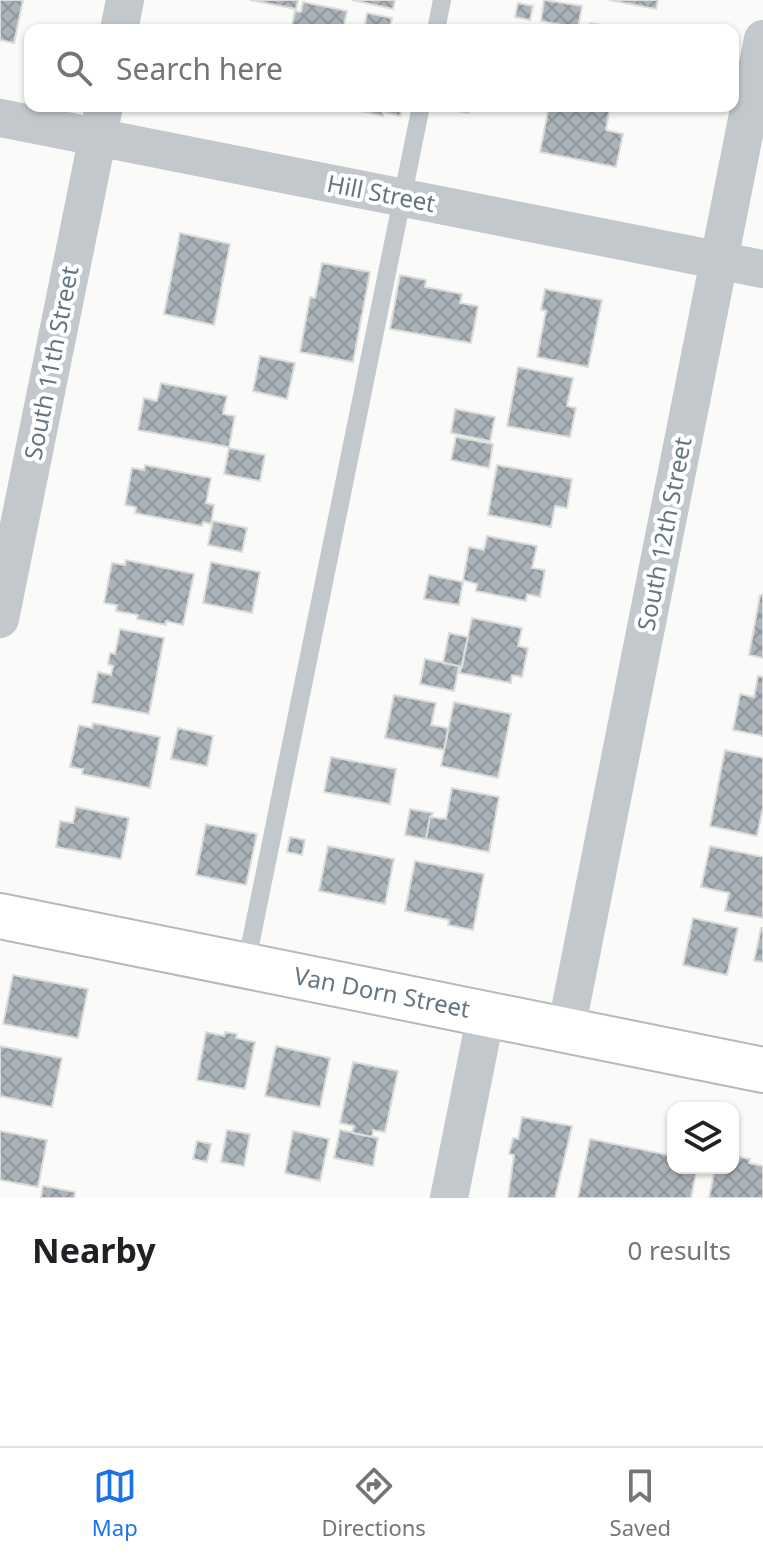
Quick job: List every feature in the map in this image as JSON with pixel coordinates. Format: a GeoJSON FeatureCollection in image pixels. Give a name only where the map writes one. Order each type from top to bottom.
{"type":"FeatureCollection","features":[{"type":"Feature","properties":{"kind":"main road","name":"Van Dorn Street"},"geometry":{"type":"LineString","coordinates":[[0,916],[763,1070]]}},
{"type":"Feature","properties":{"kind":"street"},"geometry":{"type":"LineString","coordinates":[[120,24],[125,0]]}},
{"type":"Feature","properties":{"kind":"street","name":"South 12th Street"},"geometry":{"type":"LineString","coordinates":[[566,1030],[763,39]]}},
{"type":"Feature","properties":{"kind":"street","name":"Hill Street"},"geometry":{"type":"LineString","coordinates":[[0,118],[100,122],[403,198],[763,269]]}},
{"type":"Feature","properties":{"kind":"street","name":"South 11th Street"},"geometry":{"type":"LineString","coordinates":[[0,619],[100,122]]}},
{"type":"Feature","properties":{"kind":"street"},"geometry":{"type":"LineString","coordinates":[[449,1198],[486,1014]]}},
{"type":"Feature","properties":{"kind":"lane"},"geometry":{"type":"LineString","coordinates":[[437,24],[442,0]]}},
{"type":"Feature","properties":{"kind":"lane"},"geometry":{"type":"LineString","coordinates":[[246,965],[420,112]]}},
{"type":"Feature","properties":{"kind":"building"},"geometry":{"type":"Polygon","coordinates":[[[0,0],[23,0],[14,43],[0,40],[0,0]]]}},
{"type":"Feature","properties":{"kind":"building"},"geometry":{"type":"Polygon","coordinates":[[[250,0],[298,0],[296,9],[250,0]]]}},
{"type":"Feature","properties":{"kind":"building"},"geometry":{"type":"Polygon","coordinates":[[[352,0],[395,0],[393,9],[352,0]]]}},
{"type":"Feature","properties":{"kind":"building"},"geometry":{"type":"Polygon","coordinates":[[[544,0],[582,6],[579,24],[541,21],[544,0]]]}},
{"type":"Feature","properties":{"kind":"building"},"geometry":{"type":"Polygon","coordinates":[[[609,0],[658,0],[656,9],[609,0]]]}},
{"type":"Feature","properties":{"kind":"building"},"geometry":{"type":"Polygon","coordinates":[[[303,2],[347,11],[344,24],[292,24],[295,11],[301,12],[303,2]]]}},
{"type":"Feature","properties":{"kind":"building"},"geometry":{"type":"Polygon","coordinates":[[[518,3],[533,6],[530,20],[515,17],[518,3]]]}},
{"type":"Feature","properties":{"kind":"building"},"geometry":{"type":"Polygon","coordinates":[[[367,13],[392,18],[391,24],[365,24],[367,13]]]}},
{"type":"Feature","properties":{"kind":"building"},"geometry":{"type":"Polygon","coordinates":[[[548,112],[609,112],[606,130],[623,134],[616,167],[540,152],[548,112]]]}},
{"type":"Feature","properties":{"kind":"building"},"geometry":{"type":"Polygon","coordinates":[[[180,233],[230,244],[214,325],[164,314],[180,233]]]}},
{"type":"Feature","properties":{"kind":"building"},"geometry":{"type":"Polygon","coordinates":[[[322,263],[370,272],[353,362],[300,352],[310,297],[315,298],[322,263]]]}},
{"type":"Feature","properties":{"kind":"building"},"geometry":{"type":"Polygon","coordinates":[[[400,275],[426,280],[425,287],[462,294],[460,303],[478,306],[471,343],[390,329],[400,275]]]}},
{"type":"Feature","properties":{"kind":"building"},"geometry":{"type":"Polygon","coordinates":[[[545,289],[602,300],[588,367],[537,357],[546,311],[541,310],[545,289]]]}},
{"type":"Feature","properties":{"kind":"building"},"geometry":{"type":"Polygon","coordinates":[[[260,356],[295,363],[287,399],[253,391],[260,356]]]}},
{"type":"Feature","properties":{"kind":"building"},"geometry":{"type":"Polygon","coordinates":[[[518,367],[573,378],[567,406],[576,408],[570,437],[507,426],[518,367]]]}},
{"type":"Feature","properties":{"kind":"building"},"geometry":{"type":"Polygon","coordinates":[[[161,383],[227,396],[223,414],[235,416],[229,447],[138,430],[144,398],[157,401],[161,383]]]}},
{"type":"Feature","properties":{"kind":"building"},"geometry":{"type":"Polygon","coordinates":[[[455,409],[495,417],[490,441],[451,433],[455,409]]]}},
{"type":"Feature","properties":{"kind":"building"},"geometry":{"type":"Polygon","coordinates":[[[456,437],[493,444],[489,468],[451,460],[456,437]]]}},
{"type":"Feature","properties":{"kind":"building"},"geometry":{"type":"Polygon","coordinates":[[[229,448],[265,455],[260,481],[224,474],[229,448]]]}},
{"type":"Feature","properties":{"kind":"building"},"geometry":{"type":"Polygon","coordinates":[[[145,465],[211,478],[206,503],[214,505],[211,524],[203,522],[202,526],[135,513],[136,507],[125,505],[132,468],[144,470],[145,465]]]}},
{"type":"Feature","properties":{"kind":"building"},"geometry":{"type":"Polygon","coordinates":[[[497,465],[572,479],[567,508],[555,506],[551,527],[488,515],[497,465]]]}},
{"type":"Feature","properties":{"kind":"building"},"geometry":{"type":"Polygon","coordinates":[[[213,521],[247,528],[242,552],[208,545],[213,521]]]}},
{"type":"Feature","properties":{"kind":"building"},"geometry":{"type":"Polygon","coordinates":[[[487,536],[537,546],[532,568],[545,570],[540,597],[527,594],[526,601],[476,591],[477,584],[463,580],[469,547],[484,550],[487,536]]]}},
{"type":"Feature","properties":{"kind":"building"},"geometry":{"type":"Polygon","coordinates":[[[126,560],[194,574],[183,625],[137,619],[138,615],[116,611],[117,605],[104,603],[112,563],[125,565],[126,560]]]}},
{"type":"Feature","properties":{"kind":"building"},"geometry":{"type":"Polygon","coordinates":[[[211,562],[260,572],[252,613],[203,603],[211,562]]]}},
{"type":"Feature","properties":{"kind":"building"},"geometry":{"type":"Polygon","coordinates":[[[429,575],[463,582],[459,605],[424,599],[429,575]]]}},
{"type":"Feature","properties":{"kind":"building"},"geometry":{"type":"Polygon","coordinates":[[[760,595],[763,595],[763,658],[749,655],[760,595]]]}},
{"type":"Feature","properties":{"kind":"building"},"geometry":{"type":"Polygon","coordinates":[[[472,618],[522,628],[518,646],[528,648],[522,677],[512,675],[511,683],[460,673],[472,618]]]}},
{"type":"Feature","properties":{"kind":"building"},"geometry":{"type":"Polygon","coordinates":[[[120,629],[164,638],[149,714],[92,703],[98,672],[111,675],[113,666],[108,664],[110,653],[115,654],[120,629]]]}},
{"type":"Feature","properties":{"kind":"building"},"geometry":{"type":"Polygon","coordinates":[[[449,633],[468,637],[462,667],[443,663],[449,633]]]}},
{"type":"Feature","properties":{"kind":"building"},"geometry":{"type":"Polygon","coordinates":[[[425,659],[459,666],[454,691],[420,684],[425,659]]]}},
{"type":"Feature","properties":{"kind":"building"},"geometry":{"type":"Polygon","coordinates":[[[758,676],[763,677],[763,736],[733,730],[740,694],[754,697],[758,676]]]}},
{"type":"Feature","properties":{"kind":"building"},"geometry":{"type":"Polygon","coordinates":[[[394,695],[436,703],[431,725],[448,728],[444,750],[385,738],[394,695]]]}},
{"type":"Feature","properties":{"kind":"building"},"geometry":{"type":"Polygon","coordinates":[[[454,702],[511,714],[498,778],[441,766],[454,702]]]}},
{"type":"Feature","properties":{"kind":"building"},"geometry":{"type":"Polygon","coordinates":[[[93,723],[160,737],[150,788],[82,774],[83,769],[70,767],[79,725],[92,728],[93,723]]]}},
{"type":"Feature","properties":{"kind":"building"},"geometry":{"type":"Polygon","coordinates":[[[178,728],[213,736],[207,766],[171,759],[178,728]]]}},
{"type":"Feature","properties":{"kind":"building"},"geometry":{"type":"Polygon","coordinates":[[[725,750],[763,758],[763,807],[757,836],[710,826],[725,750]]]}},
{"type":"Feature","properties":{"kind":"building"},"geometry":{"type":"Polygon","coordinates":[[[331,757],[396,769],[390,804],[324,792],[331,757]]]}},
{"type":"Feature","properties":{"kind":"building"},"geometry":{"type":"Polygon","coordinates":[[[452,788],[499,797],[489,852],[426,839],[430,817],[446,819],[452,788]]]}},
{"type":"Feature","properties":{"kind":"building"},"geometry":{"type":"Polygon","coordinates":[[[76,807],[129,818],[121,859],[56,847],[60,821],[73,823],[76,807]]]}},
{"type":"Feature","properties":{"kind":"building"},"geometry":{"type":"Polygon","coordinates":[[[410,809],[433,813],[426,839],[405,835],[410,809]]]}},
{"type":"Feature","properties":{"kind":"building"},"geometry":{"type":"Polygon","coordinates":[[[206,824],[257,834],[246,885],[196,875],[206,824]]]}},
{"type":"Feature","properties":{"kind":"building"},"geometry":{"type":"Polygon","coordinates":[[[290,837],[305,840],[302,855],[287,852],[290,837]]]}},
{"type":"Feature","properties":{"kind":"building"},"geometry":{"type":"Polygon","coordinates":[[[328,846],[394,859],[385,904],[319,891],[328,846]]]}},
{"type":"Feature","properties":{"kind":"building"},"geometry":{"type":"Polygon","coordinates":[[[710,846],[763,857],[763,918],[725,911],[729,893],[701,887],[710,846]]]}},
{"type":"Feature","properties":{"kind":"building"},"geometry":{"type":"Polygon","coordinates":[[[415,861],[484,874],[473,930],[448,925],[449,920],[405,911],[415,861]]]}},
{"type":"Feature","properties":{"kind":"building"},"geometry":{"type":"Polygon","coordinates":[[[693,918],[738,928],[727,975],[683,965],[693,918]]]}},
{"type":"Feature","properties":{"kind":"building"},"geometry":{"type":"Polygon","coordinates":[[[763,928],[763,962],[754,961],[763,928]]]}},
{"type":"Feature","properties":{"kind":"building"},"geometry":{"type":"Polygon","coordinates":[[[13,975],[88,989],[78,1038],[3,1024],[13,975]]]}},
{"type":"Feature","properties":{"kind":"building"},"geometry":{"type":"Polygon","coordinates":[[[206,1032],[224,1036],[225,1032],[237,1034],[236,1038],[255,1042],[245,1089],[197,1080],[206,1032]]]}},
{"type":"Feature","properties":{"kind":"building"},"geometry":{"type":"Polygon","coordinates":[[[0,1046],[62,1058],[52,1107],[0,1096],[0,1046]]]}},
{"type":"Feature","properties":{"kind":"building"},"geometry":{"type":"Polygon","coordinates":[[[276,1046],[330,1058],[320,1107],[265,1096],[276,1046]]]}},
{"type":"Feature","properties":{"kind":"building"},"geometry":{"type":"Polygon","coordinates":[[[353,1062],[398,1071],[385,1132],[373,1130],[372,1137],[352,1133],[354,1126],[340,1123],[353,1062]]]}},
{"type":"Feature","properties":{"kind":"building"},"geometry":{"type":"Polygon","coordinates":[[[522,1117],[572,1126],[555,1198],[508,1198],[514,1155],[509,1154],[513,1138],[518,1139],[522,1117]]]}},
{"type":"Feature","properties":{"kind":"building"},"geometry":{"type":"Polygon","coordinates":[[[227,1130],[250,1134],[244,1166],[221,1162],[227,1130]]]}},
{"type":"Feature","properties":{"kind":"building"},"geometry":{"type":"Polygon","coordinates":[[[340,1130],[378,1138],[373,1166],[334,1158],[340,1130]]]}},
{"type":"Feature","properties":{"kind":"building"},"geometry":{"type":"Polygon","coordinates":[[[0,1131],[47,1140],[38,1187],[0,1180],[0,1131]]]}},
{"type":"Feature","properties":{"kind":"building"},"geometry":{"type":"Polygon","coordinates":[[[293,1131],[329,1139],[320,1181],[285,1173],[293,1131]]]}},
{"type":"Feature","properties":{"kind":"building"},"geometry":{"type":"Polygon","coordinates":[[[590,1139],[667,1155],[667,1174],[696,1174],[691,1198],[578,1198],[590,1139]]]}},
{"type":"Feature","properties":{"kind":"building"},"geometry":{"type":"Polygon","coordinates":[[[197,1141],[211,1144],[207,1162],[193,1159],[197,1141]]]}},
{"type":"Feature","properties":{"kind":"building"},"geometry":{"type":"Polygon","coordinates":[[[739,1157],[763,1166],[763,1198],[709,1198],[714,1174],[739,1174],[739,1157]]]}},
{"type":"Feature","properties":{"kind":"building"},"geometry":{"type":"Polygon","coordinates":[[[43,1186],[75,1192],[74,1198],[41,1198],[43,1186]]]}}]}
